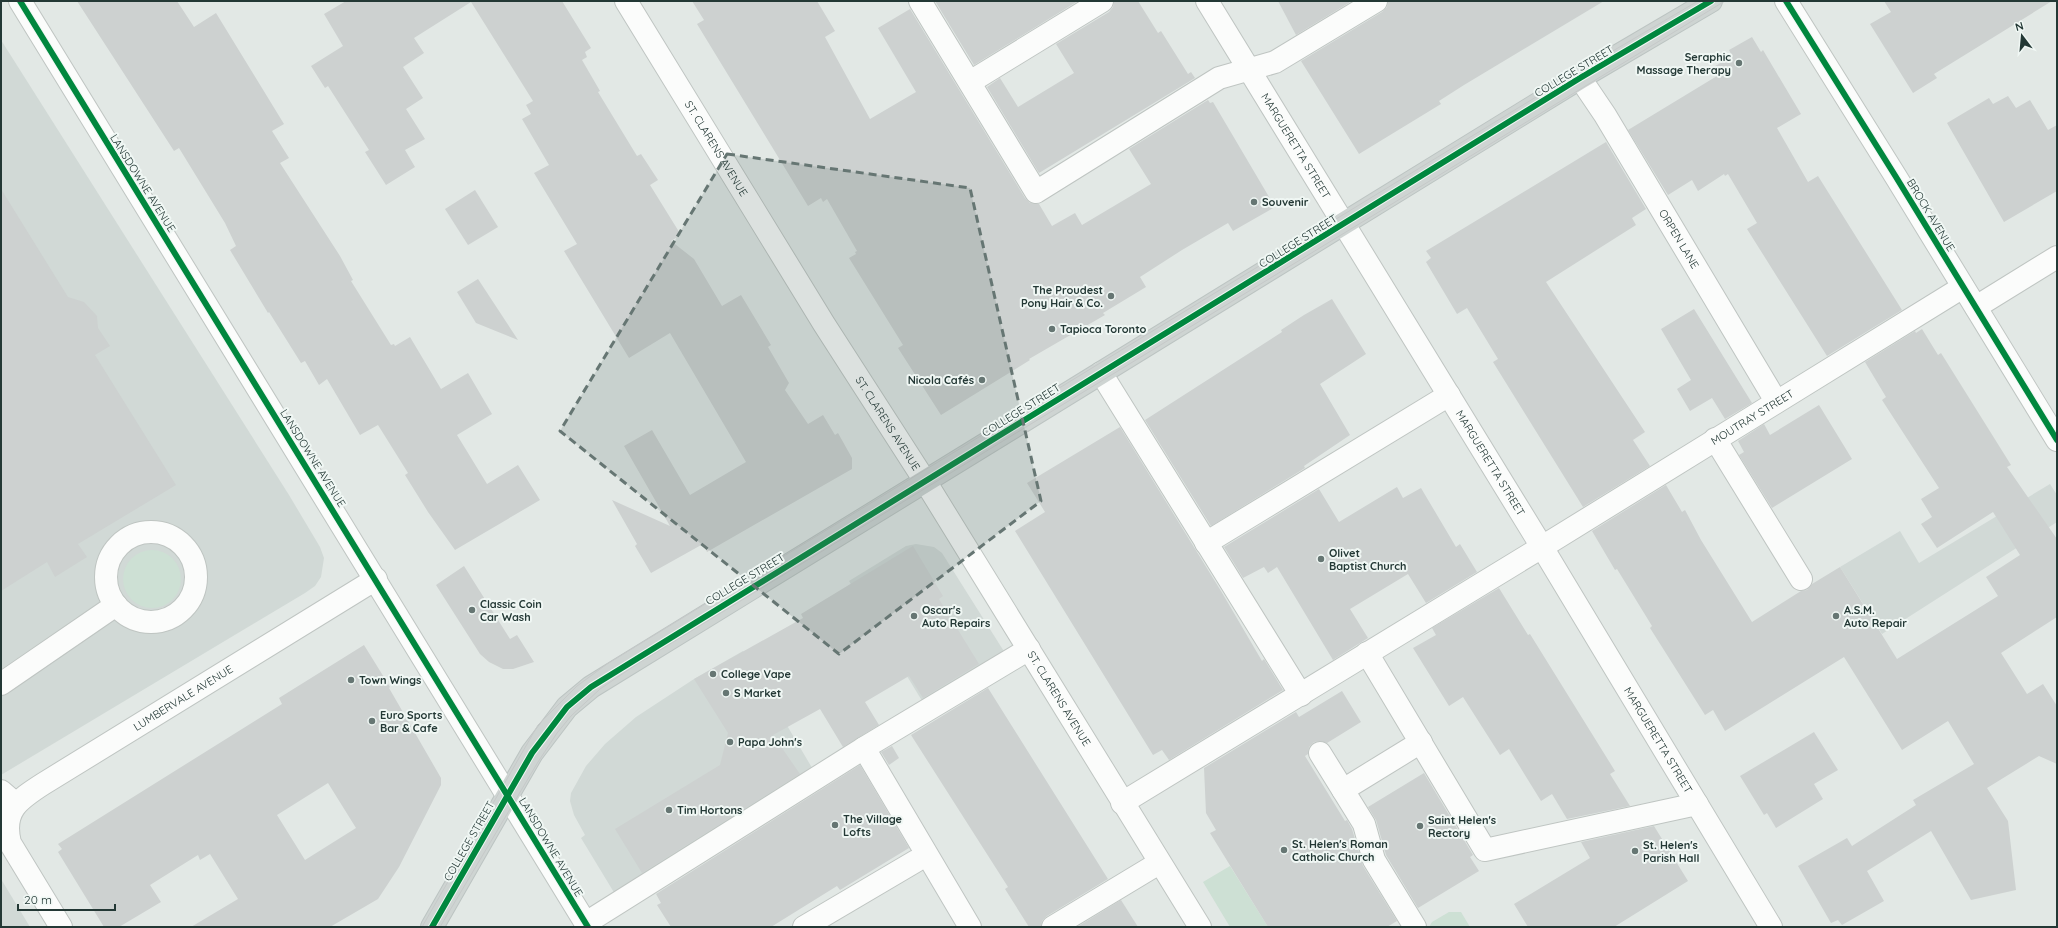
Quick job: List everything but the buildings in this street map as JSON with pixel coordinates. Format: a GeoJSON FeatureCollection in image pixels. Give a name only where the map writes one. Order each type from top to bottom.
{"type":"FeatureCollection","features":[{"type":"Feature","properties":{"kind":"main road","name":"COLLEGE STREET"},"geometry":{"type":"LineString","coordinates":[[432,927],[532,753],[559,717],[591,687],[1580,78],[1711,1]]}},
{"type":"Feature","properties":{"kind":"street","name":"LANSDOWNE AVENUE"},"geometry":{"type":"LineString","coordinates":[[20,1],[587,925]]}},
{"type":"Feature","properties":{"kind":"street","name":"ST. CLARENS AVENUE"},"geometry":{"type":"LineString","coordinates":[[626,1],[824,324],[925,481],[1122,803],[1200,927]]}},
{"type":"Feature","properties":{"kind":"street"},"geometry":{"type":"LineString","coordinates":[[920,1],[1036,192],[1219,78],[1249,68],[1275,62],[1376,1]]}},
{"type":"Feature","properties":{"kind":"street"},"geometry":{"type":"LineString","coordinates":[[970,82],[1102,1]]}},
{"type":"Feature","properties":{"kind":"street","name":"MARGUERETTA STREET"},"geometry":{"type":"LineString","coordinates":[[1207,1],[1542,547],[1771,927]]}},
{"type":"Feature","properties":{"kind":"street","name":"BROCK AVENUE"},"geometry":{"type":"LineString","coordinates":[[1786,1],[2057,440]]}},
{"type":"Feature","properties":{"kind":"street","name":"ORPEN LANE"},"geometry":{"type":"LineString","coordinates":[[1580,78],[1613,128],[1776,401]]}},
{"type":"Feature","properties":{"kind":"street"},"geometry":{"type":"LineString","coordinates":[[1976,307],[2057,257]]}},
{"type":"Feature","properties":{"kind":"street","name":"MOUTRAY STREET"},"geometry":{"type":"LineString","coordinates":[[1122,803],[1301,695],[1963,287]]}},
{"type":"Feature","properties":{"kind":"street"},"geometry":{"type":"LineString","coordinates":[[1102,373],[1301,695]]}},
{"type":"Feature","properties":{"kind":"street"},"geometry":{"type":"LineString","coordinates":[[1206,543],[1448,395]]}},
{"type":"Feature","properties":{"kind":"street"},"geometry":{"type":"LineString","coordinates":[[1715,439],[1801,579]]}},
{"type":"Feature","properties":{"kind":"street"},"geometry":{"type":"LineString","coordinates":[[151,532],[165,534],[178,540],[188,550],[194,564],[196,580],[193,595],[185,608],[172,617],[157,622],[150,622],[142,621],[127,615],[116,605],[109,593],[107,572],[108,565],[114,552],[124,541],[136,535],[151,532]]}},
{"type":"Feature","properties":{"kind":"street","name":"LUMBERVALE AVENUE"},"geometry":{"type":"LineString","coordinates":[[61,927],[10,844],[7,831],[8,797],[24,796],[376,579]]}},
{"type":"Feature","properties":{"kind":"street"},"geometry":{"type":"LineString","coordinates":[[1,684],[116,605]]}},
{"type":"Feature","properties":{"kind":"street"},"geometry":{"type":"LineString","coordinates":[[587,925],[864,748],[1029,649]]}},
{"type":"Feature","properties":{"kind":"street"},"geometry":{"type":"LineString","coordinates":[[1367,653],[1485,850],[1697,804]]}},
{"type":"Feature","properties":{"kind":"street"},"geometry":{"type":"LineString","coordinates":[[1343,790],[1421,742]]}},
{"type":"Feature","properties":{"kind":"street"},"geometry":{"type":"LineString","coordinates":[[864,748],[970,927]]}},
{"type":"Feature","properties":{"kind":"street"},"geometry":{"type":"LineString","coordinates":[[1320,753],[1364,824],[1374,860],[1416,927]]}},
{"type":"Feature","properties":{"kind":"street"},"geometry":{"type":"LineString","coordinates":[[804,927],[916,861]]}},
{"type":"Feature","properties":{"kind":"street"},"geometry":{"type":"LineString","coordinates":[[1052,927],[1159,863]]}},
{"type":"Feature","properties":{"kind":"highlighted area"},"geometry":{"type":"Polygon","coordinates":[[[727,154],[970,188],[1041,501],[839,654],[560,431],[727,154]]]}},
{"type":"Feature","properties":{"kind":"shaded area"},"geometry":{"type":"Polygon","coordinates":[[[1,40],[289,495],[320,547],[324,558],[321,577],[315,586],[305,593],[1,775],[1,40]]]}},
{"type":"Feature","properties":{"kind":"shaded area"},"geometry":{"type":"Polygon","coordinates":[[[2050,484],[2057,495],[2057,522],[1882,634],[1840,567],[1900,531],[1919,563],[2050,484]]]}},
{"type":"Feature","properties":{"kind":"shaded area"},"geometry":{"type":"Polygon","coordinates":[[[916,544],[934,547],[942,553],[1005,653],[924,704],[849,581],[906,546],[916,544]]]}},
{"type":"Feature","properties":{"kind":"shaded area"},"geometry":{"type":"Polygon","coordinates":[[[743,651],[821,783],[621,904],[581,838],[585,835],[574,815],[570,801],[571,793],[586,766],[605,744],[636,717],[694,679],[743,651]]]}},
{"type":"Feature","properties":{"kind":"shaded area"},"geometry":{"type":"Polygon","coordinates":[[[1,879],[30,927],[1,927],[1,879]]]}},
{"type":"Feature","properties":{"kind":"green space"},"geometry":{"type":"Polygon","coordinates":[[[146,550],[158,550],[173,558],[181,573],[181,585],[173,600],[158,608],[146,608],[131,600],[123,585],[123,573],[131,558],[146,550]]]}},
{"type":"Feature","properties":{"kind":"green space"},"geometry":{"type":"Polygon","coordinates":[[[1230,866],[1268,927],[1230,927],[1203,882],[1230,866]]]}},
{"type":"Feature","properties":{"kind":"green space"},"geometry":{"type":"Polygon","coordinates":[[[1449,912],[1461,912],[1470,927],[1429,927],[1432,922],[1449,912]]]}},
{"type":"Feature","properties":{"kind":"tram line"},"geometry":{"type":"LineString","coordinates":[[422,927],[538,725],[577,686],[607,664],[1577,72],[1698,1]]}},
{"type":"Feature","properties":{"kind":"tram line"},"geometry":{"type":"LineString","coordinates":[[440,927],[538,762],[557,733],[571,716],[600,689],[637,664],[1725,1]]}},
{"type":"Feature","properties":{"kind":"cycle path"},"geometry":{"type":"LineString","coordinates":[[20,1],[588,927]]}},
{"type":"Feature","properties":{"kind":"cycle path"},"geometry":{"type":"LineString","coordinates":[[432,927],[532,753],[567,707],[591,687],[1580,78],[1711,1]]}},
{"type":"Feature","properties":{"kind":"cycle path"},"geometry":{"type":"LineString","coordinates":[[1786,1],[2057,440]]}},
{"type":"Feature","properties":{"kind":"place","name":"Seraphic Massage Therapy"},"geometry":{"type":"Point","coordinates":[1739,63]}},
{"type":"Feature","properties":{"kind":"place","name":"Souvenir"},"geometry":{"type":"Point","coordinates":[1254,202]}},
{"type":"Feature","properties":{"kind":"place","name":"The Proudest Pony Hair & Co."},"geometry":{"type":"Point","coordinates":[1111,296]}},
{"type":"Feature","properties":{"kind":"place","name":"Tapioca Toronto"},"geometry":{"type":"Point","coordinates":[1052,329]}},
{"type":"Feature","properties":{"kind":"place","name":"Nicola Cafés"},"geometry":{"type":"Point","coordinates":[982,380]}},
{"type":"Feature","properties":{"kind":"place","name":"Olivet Baptist Church"},"geometry":{"type":"Point","coordinates":[1321,559]}},
{"type":"Feature","properties":{"kind":"place","name":"Classic Coin Car Wash"},"geometry":{"type":"Point","coordinates":[472,610]}},
{"type":"Feature","properties":{"kind":"place","name":"Oscar's Auto Repairs"},"geometry":{"type":"Point","coordinates":[914,616]}},
{"type":"Feature","properties":{"kind":"place","name":"A.S.M. Auto Repair"},"geometry":{"type":"Point","coordinates":[1836,616]}},
{"type":"Feature","properties":{"kind":"place","name":"College Vape"},"geometry":{"type":"Point","coordinates":[713,674]}},
{"type":"Feature","properties":{"kind":"place","name":"Town Wings"},"geometry":{"type":"Point","coordinates":[351,680]}},
{"type":"Feature","properties":{"kind":"place","name":"S Market"},"geometry":{"type":"Point","coordinates":[726,693]}},
{"type":"Feature","properties":{"kind":"place","name":"Euro Sports Bar & Cafe"},"geometry":{"type":"Point","coordinates":[372,721]}},
{"type":"Feature","properties":{"kind":"place","name":"Papa John's"},"geometry":{"type":"Point","coordinates":[730,742]}},
{"type":"Feature","properties":{"kind":"place","name":"Tim Hortons"},"geometry":{"type":"Point","coordinates":[669,810]}},
{"type":"Feature","properties":{"kind":"place","name":"The Village Lofts"},"geometry":{"type":"Point","coordinates":[835,825]}},
{"type":"Feature","properties":{"kind":"place","name":"Saint Helen's Rectory"},"geometry":{"type":"Point","coordinates":[1420,826]}},
{"type":"Feature","properties":{"kind":"place","name":"St. Helen's Roman Catholic Church"},"geometry":{"type":"Point","coordinates":[1284,850]}},
{"type":"Feature","properties":{"kind":"place","name":"St. Helen's Parish Hall"},"geometry":{"type":"Point","coordinates":[1635,851]}}]}
